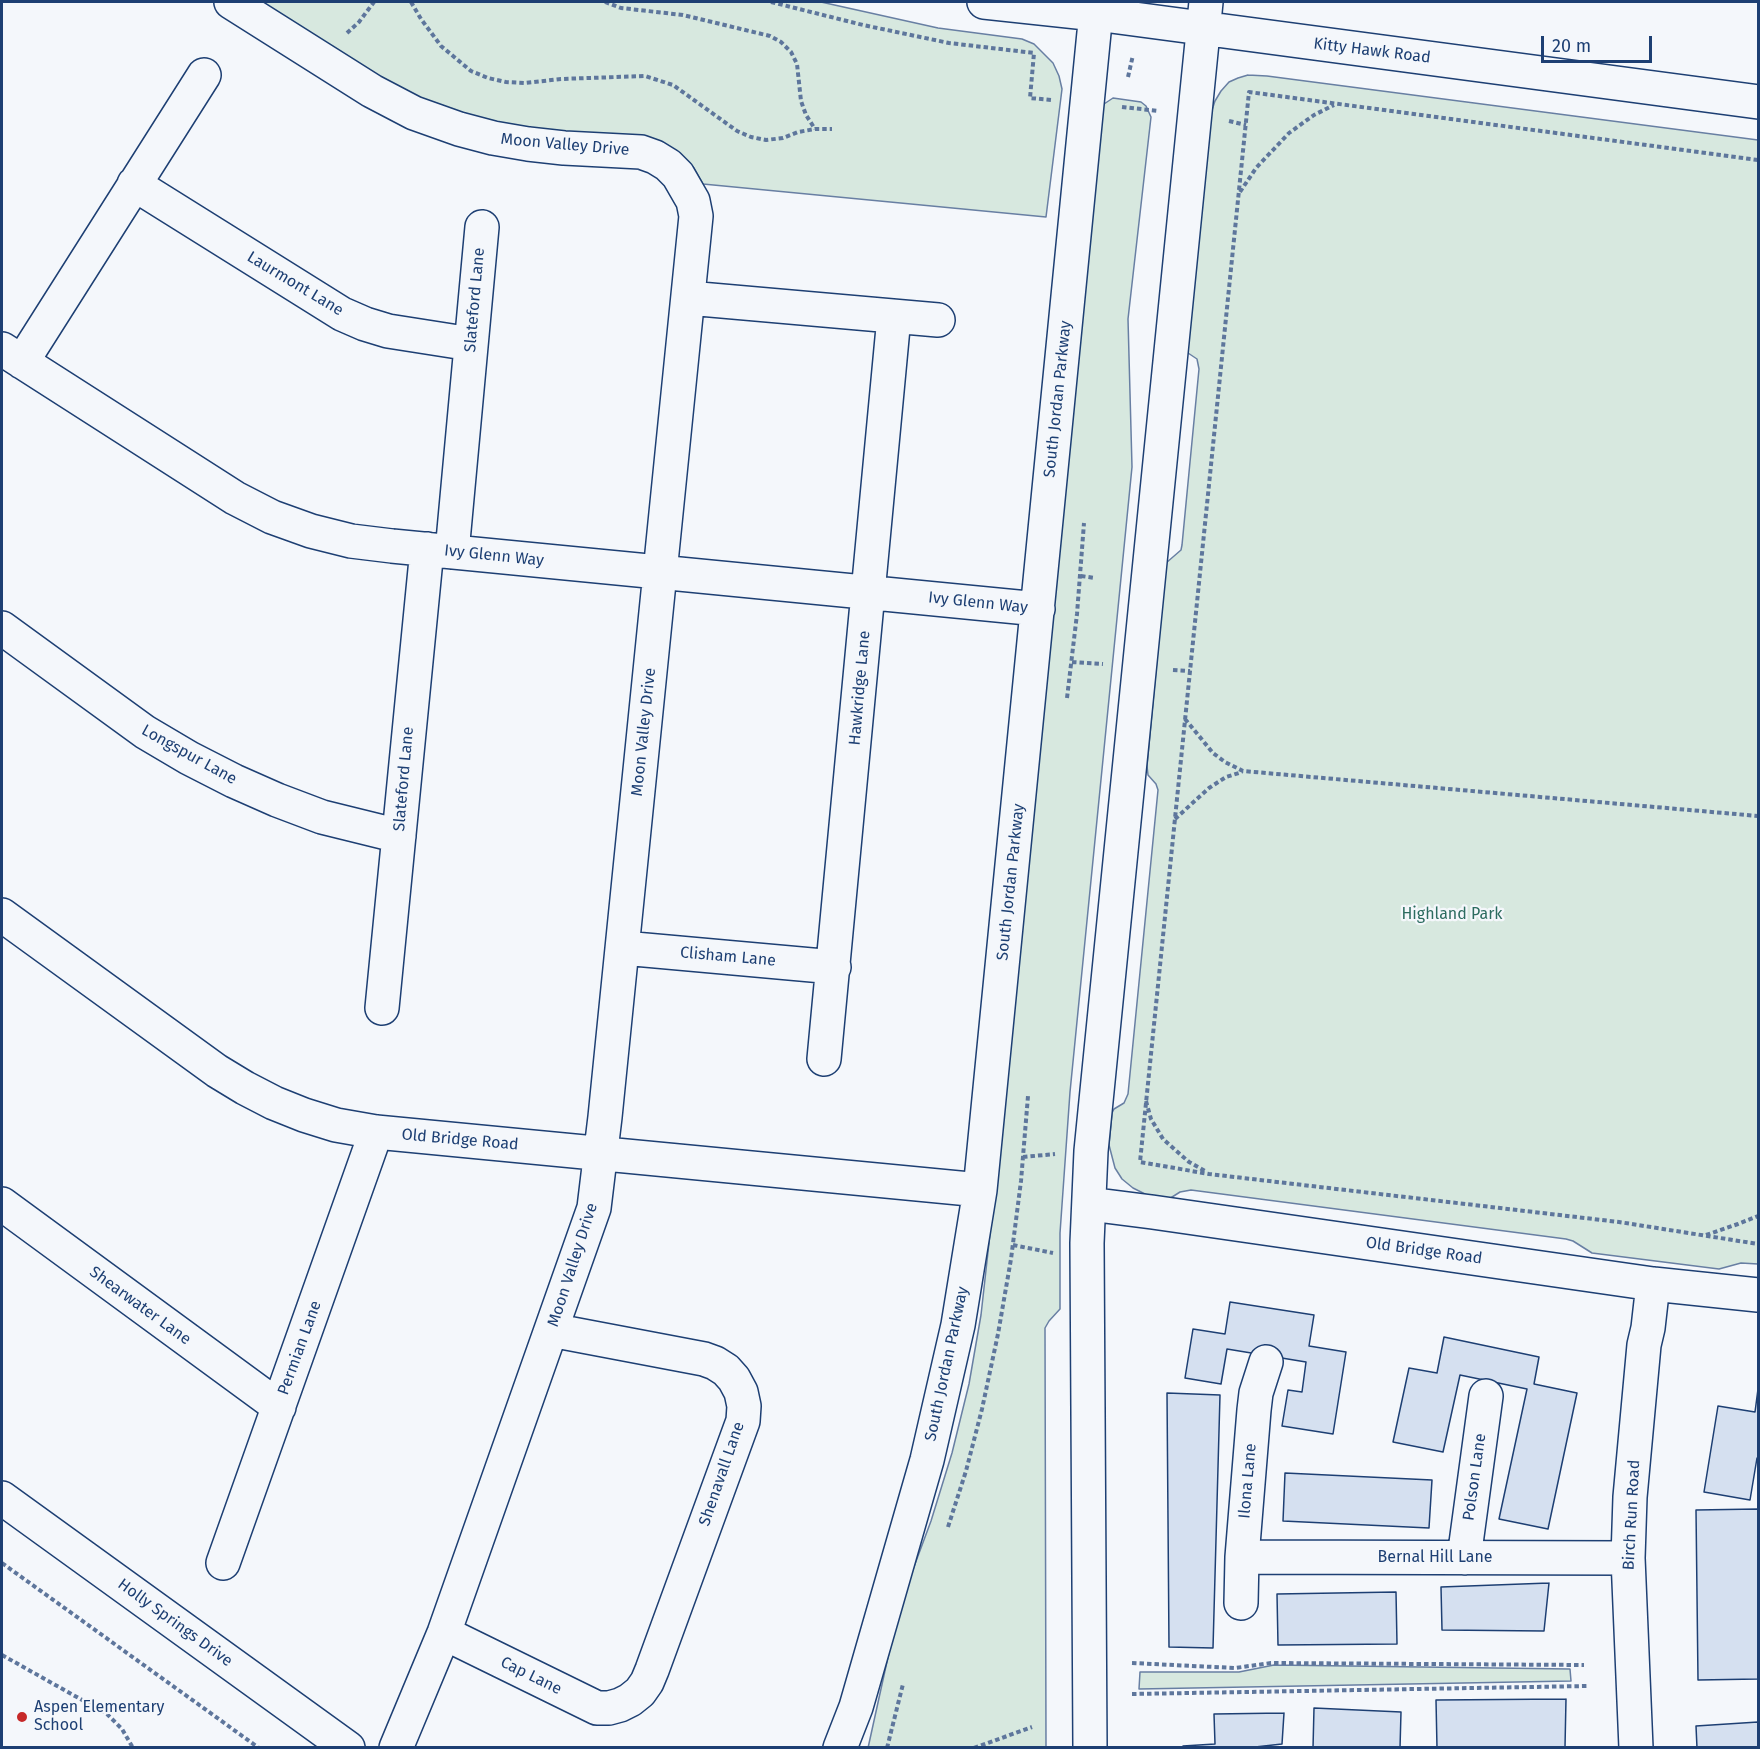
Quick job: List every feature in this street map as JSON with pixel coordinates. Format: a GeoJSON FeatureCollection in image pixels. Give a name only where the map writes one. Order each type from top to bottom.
{"type":"FeatureCollection","features":[{"type":"Feature","properties":{"kind":"street","name":"Moon Valley Drive"},"geometry":{"type":"LineString","coordinates":[[231,2],[372,92],[414,112],[459,129],[493,138],[564,148],[641,152],[655,157],[668,165],[687,188],[696,216],[594,1208],[444,1633],[396,1748]]}},
{"type":"Feature","properties":{"kind":"street","name":"Kitty Hawk Road"},"geometry":{"type":"LineString","coordinates":[[984,2],[1205,15],[1758,102]]}},
{"type":"Feature","properties":{"kind":"street","name":"South Jordan Parkway"},"geometry":{"type":"LineString","coordinates":[[840,1748],[856,1707],[927,1460],[958,1325],[980,1190],[1096,8]]}},
{"type":"Feature","properties":{"kind":"street"},"geometry":{"type":"LineString","coordinates":[[1090,1748],[1088,1267],[1089,1204],[1095,1111],[1205,15]]}},
{"type":"Feature","properties":{"kind":"street"},"geometry":{"type":"LineString","coordinates":[[12,355],[134,184],[204,75]]}},
{"type":"Feature","properties":{"kind":"street","name":"Laurmont Lane"},"geometry":{"type":"LineString","coordinates":[[134,184],[342,314],[388,331],[471,344]]}},
{"type":"Feature","properties":{"kind":"street","name":"Slateford Lane"},"geometry":{"type":"LineString","coordinates":[[382,1008],[399,836],[471,344],[482,226]]}},
{"type":"Feature","properties":{"kind":"street"},"geometry":{"type":"LineString","coordinates":[[688,298],[938,320]]}},
{"type":"Feature","properties":{"kind":"street","name":"Hawkridge Lane"},"geometry":{"type":"LineString","coordinates":[[824,1059],[894,317]]}},
{"type":"Feature","properties":{"kind":"street","name":"Ivy Glenn Way"},"geometry":{"type":"LineString","coordinates":[[12,355],[235,498],[272,517],[311,531],[351,540],[439,551],[1038,609]]}},
{"type":"Feature","properties":{"kind":"street","name":"Longspur Lane"},"geometry":{"type":"LineString","coordinates":[[2,628],[145,732],[189,758],[256,790],[322,817],[399,836]]}},
{"type":"Feature","properties":{"kind":"street","name":"Old Bridge Road"},"geometry":{"type":"LineString","coordinates":[[2,915],[217,1071],[274,1103],[304,1116],[336,1125],[376,1132],[980,1190]]}},
{"type":"Feature","properties":{"kind":"street","name":"Clisham Lane"},"geometry":{"type":"LineString","coordinates":[[622,948],[834,967]]}},
{"type":"Feature","properties":{"kind":"street","name":"Permian Lane"},"geometry":{"type":"LineString","coordinates":[[223,1563],[376,1132]]}},
{"type":"Feature","properties":{"kind":"street","name":"Shearwater Lane"},"geometry":{"type":"LineString","coordinates":[[2,1204],[279,1407]]}},
{"type":"Feature","properties":{"kind":"street","name":"Old Bridge Road"},"geometry":{"type":"LineString","coordinates":[[1089,1204],[1653,1284],[1758,1295]]}},
{"type":"Feature","properties":{"kind":"street","name":"Birch Run Road"},"geometry":{"type":"LineString","coordinates":[[1636,1748],[1628,1558],[1630,1497],[1644,1345],[1653,1284]]}},
{"type":"Feature","properties":{"kind":"street","name":"Shenavall Lane"},"geometry":{"type":"LineString","coordinates":[[551,1330],[715,1363],[734,1379],[741,1392],[744,1406],[743,1420],[652,1670],[640,1692],[620,1706]]}},
{"type":"Feature","properties":{"kind":"street","name":"Ilona Lane"},"geometry":{"type":"LineString","coordinates":[[1241,1603],[1242,1557],[1254,1410],[1256,1393],[1266,1362]]}},
{"type":"Feature","properties":{"kind":"street","name":"Polson Lane"},"geometry":{"type":"LineString","coordinates":[[1464,1558],[1486,1396]]}},
{"type":"Feature","properties":{"kind":"street","name":"Holly Springs Drive"},"geometry":{"type":"LineString","coordinates":[[2,1498],[348,1748]]}},
{"type":"Feature","properties":{"kind":"street","name":"Bernal Hill Lane"},"geometry":{"type":"LineString","coordinates":[[1242,1557],[1628,1558]]}},
{"type":"Feature","properties":{"kind":"street","name":"Cap Lane"},"geometry":{"type":"LineString","coordinates":[[444,1633],[597,1708],[620,1706]]}},
{"type":"Feature","properties":{"kind":"path"},"geometry":{"type":"LineString","coordinates":[[346,33],[359,22],[374,2]]}},
{"type":"Feature","properties":{"kind":"path"},"geometry":{"type":"LineString","coordinates":[[411,2],[441,46],[471,70],[488,78],[525,83],[561,79],[645,76],[674,85],[737,131],[751,138],[766,140],[815,129],[832,129]]}},
{"type":"Feature","properties":{"kind":"path"},"geometry":{"type":"LineString","coordinates":[[605,2],[621,8],[682,15],[770,36],[781,42],[797,64],[801,101],[815,129]]}},
{"type":"Feature","properties":{"kind":"path"},"geometry":{"type":"LineString","coordinates":[[771,2],[948,43],[1035,53],[1030,98],[1195,115],[1246,125]]}},
{"type":"Feature","properties":{"kind":"path"},"geometry":{"type":"LineString","coordinates":[[1758,160],[1249,92],[1140,1162],[1209,1174],[1608,1221],[1758,1244]]}},
{"type":"Feature","properties":{"kind":"path"},"geometry":{"type":"LineString","coordinates":[[1240,193],[1256,168],[1289,133],[1314,115],[1336,104]]}},
{"type":"Feature","properties":{"kind":"path"},"geometry":{"type":"LineString","coordinates":[[1064,661],[1110,665]]}},
{"type":"Feature","properties":{"kind":"path"},"geometry":{"type":"LineString","coordinates":[[1185,718],[1213,753],[1243,771],[1758,816]]}},
{"type":"Feature","properties":{"kind":"path"},"geometry":{"type":"LineString","coordinates":[[1174,820],[1209,788],[1226,777],[1243,771]]}},
{"type":"Feature","properties":{"kind":"path"},"geometry":{"type":"LineString","coordinates":[[1146,1097],[1151,1119],[1163,1139],[1175,1152],[1209,1174]]}},
{"type":"Feature","properties":{"kind":"path"},"geometry":{"type":"LineString","coordinates":[[1015,1158],[1061,1154]]}},
{"type":"Feature","properties":{"kind":"path"},"geometry":{"type":"LineString","coordinates":[[1702,1236],[1758,1216]]}},
{"type":"Feature","properties":{"kind":"path"},"geometry":{"type":"LineString","coordinates":[[1005,1243],[1056,1253]]}},
{"type":"Feature","properties":{"kind":"path"},"geometry":{"type":"LineString","coordinates":[[2,1563],[259,1748]]}},
{"type":"Feature","properties":{"kind":"path"},"geometry":{"type":"LineString","coordinates":[[2,1655],[107,1714],[122,1729],[133,1748]]}},
{"type":"Feature","properties":{"kind":"path"},"geometry":{"type":"LineString","coordinates":[[1132,1663],[1235,1668],[1271,1663],[1584,1665]]}},
{"type":"Feature","properties":{"kind":"path"},"geometry":{"type":"LineString","coordinates":[[1132,1694],[1587,1686]]}},
{"type":"Feature","properties":{"kind":"path"},"geometry":{"type":"LineString","coordinates":[[974,1748],[1032,1726]]}},
{"type":"Feature","properties":{"kind":"green space"},"geometry":{"type":"Polygon","coordinates":[[[253,2],[821,2],[938,28],[1022,39],[1034,44],[1053,63],[1062,89],[1046,217],[703,184],[694,168],[669,148],[522,130],[419,101],[253,2]]]}},
{"type":"Feature","properties":{"kind":"green space","name":"Highland Park"},"geometry":{"type":"Polygon","coordinates":[[[1248,75],[1758,140],[1758,1264],[1741,1263],[1719,1269],[1592,1253],[1566,1239],[1191,1190],[1180,1192],[1169,1199],[1147,1195],[1133,1188],[1122,1179],[1115,1168],[1109,1145],[1112,1113],[1124,1103],[1128,1094],[1158,790],[1148,775],[1147,766],[1166,563],[1181,550],[1182,545],[1199,369],[1197,359],[1187,350],[1211,113],[1215,101],[1229,82],[1248,75]]]}},
{"type":"Feature","properties":{"kind":"green space"},"geometry":{"type":"Polygon","coordinates":[[[1113,98],[1141,102],[1146,106],[1151,117],[1128,319],[1132,467],[1070,1092],[1060,1233],[1060,1309],[1045,1328],[1046,1747],[868,1748],[899,1607],[931,1521],[952,1453],[969,1384],[981,1315],[1100,113],[1104,104],[1113,98]]]}},
{"type":"Feature","properties":{"kind":"green space"},"geometry":{"type":"Polygon","coordinates":[[[1274,1665],[1570,1669],[1571,1681],[1139,1689],[1140,1672],[1239,1672],[1274,1665]]]}},
{"type":"Feature","properties":{"kind":"building"},"geometry":{"type":"Polygon","coordinates":[[[1230,1302],[1314,1315],[1309,1346],[1346,1352],[1333,1434],[1282,1426],[1288,1390],[1302,1392],[1306,1362],[1227,1349],[1221,1384],[1185,1378],[1193,1329],[1225,1334],[1230,1302]]]}},
{"type":"Feature","properties":{"kind":"building"},"geometry":{"type":"Polygon","coordinates":[[[1444,1337],[1539,1357],[1534,1384],[1577,1393],[1548,1529],[1499,1519],[1527,1389],[1460,1375],[1443,1452],[1393,1442],[1409,1368],[1437,1373],[1444,1337]]]}},
{"type":"Feature","properties":{"kind":"building"},"geometry":{"type":"Polygon","coordinates":[[[1758,1389],[1758,1458],[1750,1500],[1704,1492],[1718,1406],[1755,1412],[1758,1389]]]}},
{"type":"Feature","properties":{"kind":"building"},"geometry":{"type":"Polygon","coordinates":[[[1167,1393],[1220,1395],[1213,1648],[1169,1647],[1167,1393]]]}},
{"type":"Feature","properties":{"kind":"building"},"geometry":{"type":"Polygon","coordinates":[[[1285,1473],[1432,1480],[1429,1528],[1283,1521],[1285,1473]]]}},
{"type":"Feature","properties":{"kind":"building"},"geometry":{"type":"Polygon","coordinates":[[[1758,1509],[1758,1679],[1698,1680],[1696,1510],[1758,1509]]]}},
{"type":"Feature","properties":{"kind":"building"},"geometry":{"type":"Polygon","coordinates":[[[1549,1583],[1544,1631],[1442,1630],[1441,1587],[1549,1583]]]}},
{"type":"Feature","properties":{"kind":"building"},"geometry":{"type":"Polygon","coordinates":[[[1396,1592],[1397,1644],[1278,1645],[1277,1594],[1396,1592]]]}},
{"type":"Feature","properties":{"kind":"building"},"geometry":{"type":"Polygon","coordinates":[[[1566,1699],[1565,1747],[1437,1748],[1436,1700],[1566,1699]]]}},
{"type":"Feature","properties":{"kind":"building"},"geometry":{"type":"Polygon","coordinates":[[[1314,1708],[1401,1712],[1400,1748],[1313,1748],[1314,1708]]]}},
{"type":"Feature","properties":{"kind":"building"},"geometry":{"type":"Polygon","coordinates":[[[1284,1713],[1282,1744],[1246,1748],[1183,1748],[1183,1746],[1215,1744],[1214,1714],[1284,1713]]]}},
{"type":"Feature","properties":{"kind":"building"},"geometry":{"type":"Polygon","coordinates":[[[1758,1722],[1758,1748],[1697,1748],[1696,1726],[1758,1722]]]}},
{"type":"Feature","properties":{"kind":"place","name":"Aspen Elementary School"},"geometry":{"type":"Point","coordinates":[22,1717]}}]}
